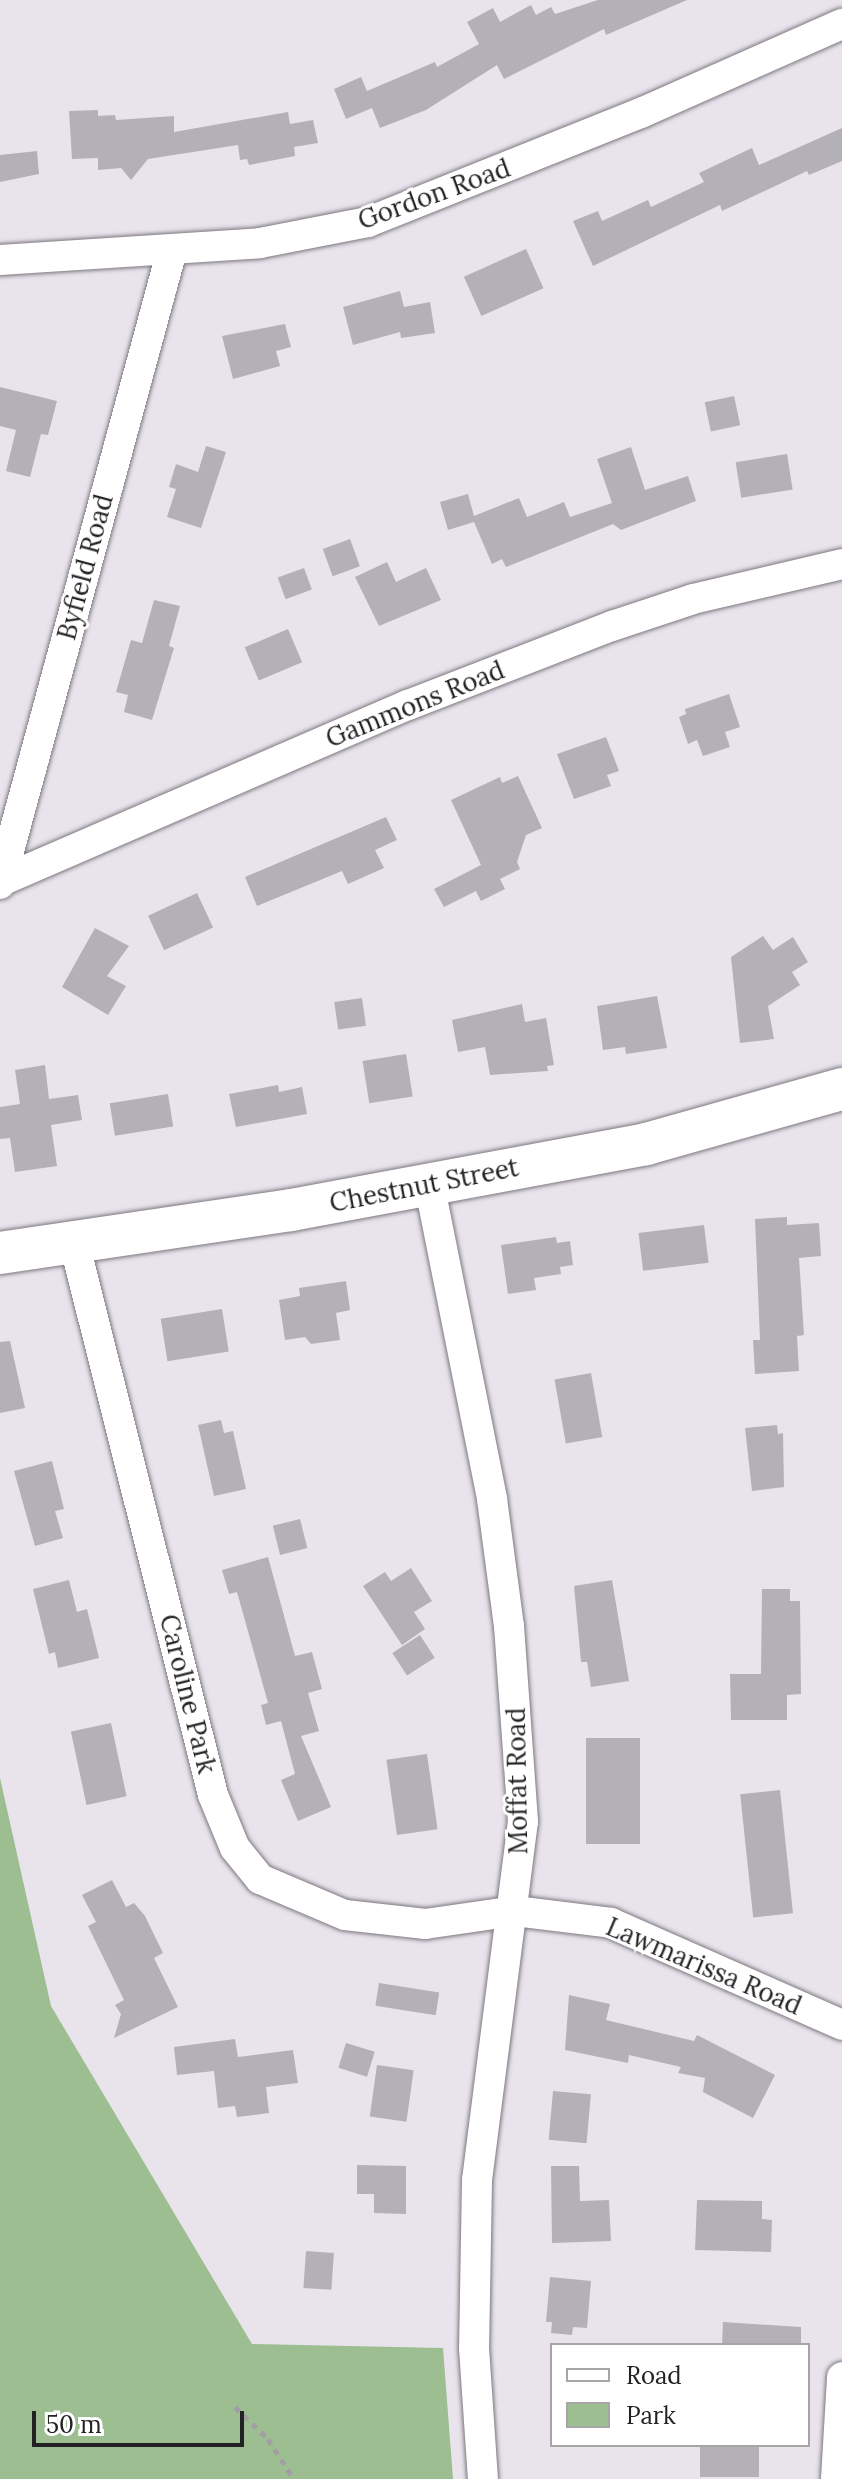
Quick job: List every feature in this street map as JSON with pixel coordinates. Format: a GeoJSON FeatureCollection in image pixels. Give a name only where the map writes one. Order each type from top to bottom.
{"type":"FeatureCollection","features":[{"type":"Feature","properties":{"kind":"main road","name":"Chestnut Street"},"geometry":{"type":"LineString","coordinates":[[0,1253],[291,1210],[646,1144],[842,1089]]}},
{"type":"Feature","properties":{"kind":"street","name":"Gordon Road"},"geometry":{"type":"LineString","coordinates":[[0,260],[260,243],[368,222],[641,113],[842,24]]}},
{"type":"Feature","properties":{"kind":"street","name":"Byfield Road"},"geometry":{"type":"LineString","coordinates":[[0,882],[172,250]]}},
{"type":"Feature","properties":{"kind":"street","name":"Gammons Road"},"geometry":{"type":"LineString","coordinates":[[0,882],[408,705],[612,626],[693,599],[842,564]]}},
{"type":"Feature","properties":{"kind":"street","name":"Moffat Road"},"geometry":{"type":"LineString","coordinates":[[429,1183],[474,1396],[509,1626],[523,1821],[515,1911],[496,2011],[477,2180],[474,2348],[483,2479]]}},
{"type":"Feature","properties":{"kind":"street","name":"Caroline Park"},"geometry":{"type":"LineString","coordinates":[[74,1242],[213,1795],[235,1848],[260,1879],[345,1915],[425,1924],[515,1911]]}},
{"type":"Feature","properties":{"kind":"street","name":"Lawmarissa Road"},"geometry":{"type":"LineString","coordinates":[[515,1911],[611,1923],[842,2025]]}},
{"type":"Feature","properties":{"kind":"street"},"geometry":{"type":"LineString","coordinates":[[836,2479],[842,2377]]}},
{"type":"Feature","properties":{"kind":"path"},"geometry":{"type":"LineString","coordinates":[[235,2407],[268,2439],[294,2479]]}},
{"type":"Feature","properties":{"kind":"green space"},"geometry":{"type":"Polygon","coordinates":[[[0,1778],[51,2006],[252,2344],[443,2348],[453,2479],[0,2479],[0,1778]]]}},
{"type":"Feature","properties":{"kind":"building"},"geometry":{"type":"Polygon","coordinates":[[[598,0],[687,0],[606,35],[604,29],[504,79],[497,65],[426,110],[380,128],[372,108],[346,119],[334,89],[361,77],[367,91],[435,62],[437,67],[479,44],[467,22],[493,8],[500,22],[531,5],[536,15],[551,7],[555,14],[598,0]]]}},
{"type":"Feature","properties":{"kind":"building"},"geometry":{"type":"Polygon","coordinates":[[[98,110],[98,116],[115,115],[116,120],[174,116],[174,132],[288,112],[290,124],[313,120],[318,143],[294,147],[295,156],[249,165],[247,159],[240,160],[238,145],[148,159],[131,180],[121,168],[98,170],[98,158],[72,159],[69,111],[98,110]]]}},
{"type":"Feature","properties":{"kind":"building"},"geometry":{"type":"Polygon","coordinates":[[[842,128],[842,161],[809,175],[807,171],[722,211],[720,205],[593,266],[573,221],[598,211],[602,221],[648,200],[651,207],[704,182],[699,173],[752,148],[759,165],[842,128]]]}},
{"type":"Feature","properties":{"kind":"building"},"geometry":{"type":"Polygon","coordinates":[[[37,151],[39,174],[0,182],[0,155],[37,151]]]}},
{"type":"Feature","properties":{"kind":"building"},"geometry":{"type":"Polygon","coordinates":[[[526,249],[543,288],[481,316],[464,277],[526,249]]]}},
{"type":"Feature","properties":{"kind":"building"},"geometry":{"type":"Polygon","coordinates":[[[400,291],[404,307],[430,302],[435,333],[401,338],[400,332],[353,345],[343,307],[400,291]]]}},
{"type":"Feature","properties":{"kind":"building"},"geometry":{"type":"Polygon","coordinates":[[[285,324],[291,347],[276,351],[280,366],[233,379],[222,336],[285,324]]]}},
{"type":"Feature","properties":{"kind":"building"},"geometry":{"type":"Polygon","coordinates":[[[0,387],[57,401],[48,435],[41,434],[30,477],[6,471],[16,430],[0,426],[0,387]]]}},
{"type":"Feature","properties":{"kind":"building"},"geometry":{"type":"Polygon","coordinates":[[[734,396],[740,425],[711,432],[705,402],[734,396]]]}},
{"type":"Feature","properties":{"kind":"building"},"geometry":{"type":"Polygon","coordinates":[[[206,446],[226,452],[201,528],[167,517],[176,489],[169,487],[176,464],[198,472],[206,446]]]}},
{"type":"Feature","properties":{"kind":"building"},"geometry":{"type":"Polygon","coordinates":[[[631,447],[645,490],[688,476],[696,501],[621,530],[613,524],[506,567],[502,559],[492,564],[474,522],[448,530],[440,502],[468,494],[474,516],[519,498],[527,517],[564,502],[570,517],[612,503],[597,459],[631,447]]]}},
{"type":"Feature","properties":{"kind":"building"},"geometry":{"type":"Polygon","coordinates":[[[787,454],[793,490],[741,498],[736,462],[787,454]]]}},
{"type":"Feature","properties":{"kind":"building"},"geometry":{"type":"Polygon","coordinates":[[[350,539],[360,566],[333,576],[323,549],[350,539]]]}},
{"type":"Feature","properties":{"kind":"building"},"geometry":{"type":"Polygon","coordinates":[[[387,562],[396,582],[426,568],[441,600],[379,626],[355,577],[387,562]]]}},
{"type":"Feature","properties":{"kind":"building"},"geometry":{"type":"Polygon","coordinates":[[[304,568],[312,590],[286,599],[278,578],[304,568]]]}},
{"type":"Feature","properties":{"kind":"building"},"geometry":{"type":"Polygon","coordinates":[[[154,600],[180,606],[169,646],[174,648],[152,720],[124,712],[128,695],[116,692],[131,640],[142,643],[154,600]]]}},
{"type":"Feature","properties":{"kind":"building"},"geometry":{"type":"Polygon","coordinates":[[[288,629],[302,662],[259,681],[245,647],[288,629]]]}},
{"type":"Feature","properties":{"kind":"building"},"geometry":{"type":"Polygon","coordinates":[[[729,694],[740,727],[725,732],[730,747],[703,756],[697,740],[688,744],[679,717],[686,714],[685,709],[729,694]]]}},
{"type":"Feature","properties":{"kind":"building"},"geometry":{"type":"Polygon","coordinates":[[[606,737],[619,771],[607,775],[611,786],[574,799],[557,754],[606,737]]]}},
{"type":"Feature","properties":{"kind":"building"},"geometry":{"type":"Polygon","coordinates":[[[518,776],[542,828],[526,835],[517,862],[520,869],[500,879],[505,889],[481,901],[476,891],[444,907],[434,889],[481,865],[451,800],[500,777],[502,783],[518,776]]]}},
{"type":"Feature","properties":{"kind":"building"},"geometry":{"type":"Polygon","coordinates":[[[386,817],[397,840],[375,850],[384,868],[348,884],[342,871],[257,906],[245,877],[386,817]]]}},
{"type":"Feature","properties":{"kind":"building"},"geometry":{"type":"Polygon","coordinates":[[[197,893],[213,927],[164,950],[148,916],[197,893]]]}},
{"type":"Feature","properties":{"kind":"building"},"geometry":{"type":"Polygon","coordinates":[[[95,928],[129,946],[107,976],[126,986],[108,1015],[62,987],[95,928]]]}},
{"type":"Feature","properties":{"kind":"building"},"geometry":{"type":"Polygon","coordinates":[[[763,936],[773,950],[793,937],[808,962],[792,972],[800,985],[768,1006],[774,1039],[740,1043],[731,957],[763,936]]]}},
{"type":"Feature","properties":{"kind":"building"},"geometry":{"type":"Polygon","coordinates":[[[657,996],[667,1048],[626,1054],[625,1047],[603,1050],[597,1006],[657,996]]]}},
{"type":"Feature","properties":{"kind":"building"},"geometry":{"type":"Polygon","coordinates":[[[362,998],[366,1026],[338,1030],[334,1002],[362,998]]]}},
{"type":"Feature","properties":{"kind":"building"},"geometry":{"type":"Polygon","coordinates":[[[522,1004],[525,1022],[546,1018],[554,1065],[547,1066],[548,1071],[490,1075],[485,1047],[458,1052],[452,1020],[522,1004]]]}},
{"type":"Feature","properties":{"kind":"building"},"geometry":{"type":"Polygon","coordinates":[[[406,1054],[413,1096],[369,1103],[363,1061],[406,1054]]]}},
{"type":"Feature","properties":{"kind":"building"},"geometry":{"type":"Polygon","coordinates":[[[45,1065],[49,1099],[78,1095],[82,1120],[51,1125],[57,1166],[15,1172],[10,1138],[0,1139],[0,1107],[20,1104],[15,1070],[45,1065]]]}},
{"type":"Feature","properties":{"kind":"building"},"geometry":{"type":"Polygon","coordinates":[[[278,1085],[279,1092],[302,1087],[307,1114],[236,1127],[229,1094],[278,1085]]]}},
{"type":"Feature","properties":{"kind":"building"},"geometry":{"type":"Polygon","coordinates":[[[168,1094],[173,1127],[115,1136],[110,1103],[168,1094]]]}},
{"type":"Feature","properties":{"kind":"building"},"geometry":{"type":"Polygon","coordinates":[[[787,1217],[787,1225],[819,1223],[821,1256],[799,1258],[804,1335],[797,1336],[799,1371],[755,1374],[753,1340],[760,1340],[755,1219],[787,1217]]]}},
{"type":"Feature","properties":{"kind":"building"},"geometry":{"type":"Polygon","coordinates":[[[704,1225],[709,1263],[643,1271],[638,1233],[704,1225]]]}},
{"type":"Feature","properties":{"kind":"building"},"geometry":{"type":"Polygon","coordinates":[[[556,1237],[557,1243],[570,1241],[573,1265],[560,1267],[561,1274],[534,1278],[536,1290],[508,1294],[501,1245],[556,1237]]]}},
{"type":"Feature","properties":{"kind":"building"},"geometry":{"type":"Polygon","coordinates":[[[346,1281],[350,1310],[336,1313],[340,1340],[311,1344],[305,1337],[285,1340],[279,1300],[300,1296],[299,1288],[346,1281]]]}},
{"type":"Feature","properties":{"kind":"building"},"geometry":{"type":"Polygon","coordinates":[[[222,1309],[229,1351],[167,1361],[161,1319],[222,1309]]]}},
{"type":"Feature","properties":{"kind":"building"},"geometry":{"type":"Polygon","coordinates":[[[10,1341],[25,1408],[0,1413],[0,1342],[10,1341]]]}},
{"type":"Feature","properties":{"kind":"building"},"geometry":{"type":"Polygon","coordinates":[[[591,1373],[602,1437],[566,1443],[555,1379],[591,1373]]]}},
{"type":"Feature","properties":{"kind":"building"},"geometry":{"type":"Polygon","coordinates":[[[221,1420],[224,1433],[233,1431],[246,1489],[214,1496],[198,1425],[221,1420]]]}},
{"type":"Feature","properties":{"kind":"building"},"geometry":{"type":"Polygon","coordinates":[[[777,1425],[778,1434],[783,1433],[784,1487],[752,1491],[745,1428],[777,1425]]]}},
{"type":"Feature","properties":{"kind":"building"},"geometry":{"type":"Polygon","coordinates":[[[52,1461],[64,1509],[55,1511],[63,1538],[35,1546],[14,1471],[52,1461]]]}},
{"type":"Feature","properties":{"kind":"building"},"geometry":{"type":"Polygon","coordinates":[[[300,1519],[307,1548],[280,1555],[273,1526],[300,1519]]]}},
{"type":"Feature","properties":{"kind":"building"},"geometry":{"type":"Polygon","coordinates":[[[268,1557],[295,1656],[312,1652],[322,1689],[308,1693],[319,1731],[301,1736],[331,1807],[298,1821],[281,1780],[295,1774],[281,1721],[266,1725],[261,1705],[268,1703],[237,1592],[229,1594],[222,1570],[268,1557]]]}},
{"type":"Feature","properties":{"kind":"building"},"geometry":{"type":"Polygon","coordinates":[[[411,1568],[432,1601],[414,1612],[425,1629],[402,1645],[363,1586],[385,1572],[391,1581],[411,1568]]]}},
{"type":"Feature","properties":{"kind":"building"},"geometry":{"type":"Polygon","coordinates":[[[69,1580],[77,1612],[87,1609],[99,1658],[58,1668],[55,1652],[49,1654],[33,1589],[69,1580]]]}},
{"type":"Feature","properties":{"kind":"building"},"geometry":{"type":"Polygon","coordinates":[[[612,1580],[629,1681],[591,1687],[587,1662],[581,1662],[574,1586],[612,1580]]]}},
{"type":"Feature","properties":{"kind":"building"},"geometry":{"type":"Polygon","coordinates":[[[762,1589],[790,1589],[790,1601],[800,1601],[801,1694],[787,1695],[787,1720],[731,1720],[730,1674],[761,1674],[762,1589]]]}},
{"type":"Feature","properties":{"kind":"building"},"geometry":{"type":"Polygon","coordinates":[[[420,1635],[435,1658],[407,1676],[392,1653],[420,1635]]]}},
{"type":"Feature","properties":{"kind":"building"},"geometry":{"type":"Polygon","coordinates":[[[111,1723],[127,1796],[86,1805],[71,1732],[111,1723]]]}},
{"type":"Feature","properties":{"kind":"building"},"geometry":{"type":"Polygon","coordinates":[[[586,1738],[640,1738],[640,1844],[586,1844],[586,1738]]]}},
{"type":"Feature","properties":{"kind":"building"},"geometry":{"type":"Polygon","coordinates":[[[427,1754],[438,1829],[397,1835],[386,1760],[427,1754]]]}},
{"type":"Feature","properties":{"kind":"building"},"geometry":{"type":"Polygon","coordinates":[[[780,1790],[793,1913],[753,1918],[740,1794],[780,1790]]]}},
{"type":"Feature","properties":{"kind":"building"},"geometry":{"type":"Polygon","coordinates":[[[112,1880],[126,1907],[134,1903],[145,1916],[163,1953],[154,1958],[178,2007],[114,2038],[121,2014],[115,2005],[124,2000],[88,1926],[96,1922],[82,1895],[112,1880]]]}},
{"type":"Feature","properties":{"kind":"building"},"geometry":{"type":"Polygon","coordinates":[[[379,1983],[439,1993],[436,2015],[375,2006],[379,1983]]]}},
{"type":"Feature","properties":{"kind":"building"},"geometry":{"type":"Polygon","coordinates":[[[569,1995],[610,2004],[606,2020],[694,2041],[697,2035],[775,2075],[753,2118],[703,2092],[705,2078],[678,2073],[681,2067],[629,2055],[628,2063],[565,2050],[569,1995]]]}},
{"type":"Feature","properties":{"kind":"building"},"geometry":{"type":"Polygon","coordinates":[[[235,2039],[238,2057],[293,2050],[298,2083],[266,2087],[269,2113],[237,2117],[235,2106],[218,2108],[214,2071],[177,2075],[174,2047],[235,2039]]]}},
{"type":"Feature","properties":{"kind":"building"},"geometry":{"type":"Polygon","coordinates":[[[346,2043],[375,2052],[367,2077],[338,2068],[346,2043]]]}},
{"type":"Feature","properties":{"kind":"building"},"geometry":{"type":"Polygon","coordinates":[[[377,2065],[414,2070],[406,2122],[370,2116],[377,2065]]]}},
{"type":"Feature","properties":{"kind":"building"},"geometry":{"type":"Polygon","coordinates":[[[553,2091],[591,2094],[587,2143],[549,2140],[553,2091]]]}},
{"type":"Feature","properties":{"kind":"building"},"geometry":{"type":"Polygon","coordinates":[[[357,2165],[406,2166],[406,2214],[374,2213],[374,2194],[357,2194],[357,2165]]]}},
{"type":"Feature","properties":{"kind":"building"},"geometry":{"type":"Polygon","coordinates":[[[551,2166],[579,2166],[580,2201],[609,2200],[611,2241],[552,2243],[551,2166]]]}},
{"type":"Feature","properties":{"kind":"building"},"geometry":{"type":"Polygon","coordinates":[[[697,2200],[762,2201],[762,2219],[772,2220],[771,2252],[695,2250],[697,2200]]]}},
{"type":"Feature","properties":{"kind":"building"},"geometry":{"type":"Polygon","coordinates":[[[306,2251],[334,2253],[331,2290],[303,2288],[306,2251]]]}},
{"type":"Feature","properties":{"kind":"building"},"geometry":{"type":"Polygon","coordinates":[[[550,2277],[591,2281],[587,2328],[573,2327],[572,2335],[551,2333],[552,2322],[546,2322],[550,2277]]]}},
{"type":"Feature","properties":{"kind":"building"},"geometry":{"type":"Polygon","coordinates":[[[723,2322],[801,2327],[801,2343],[722,2343],[723,2322]]]}},
{"type":"Feature","properties":{"kind":"building"},"geometry":{"type":"Polygon","coordinates":[[[700,2447],[759,2447],[759,2477],[700,2477],[700,2447]]]}}]}
